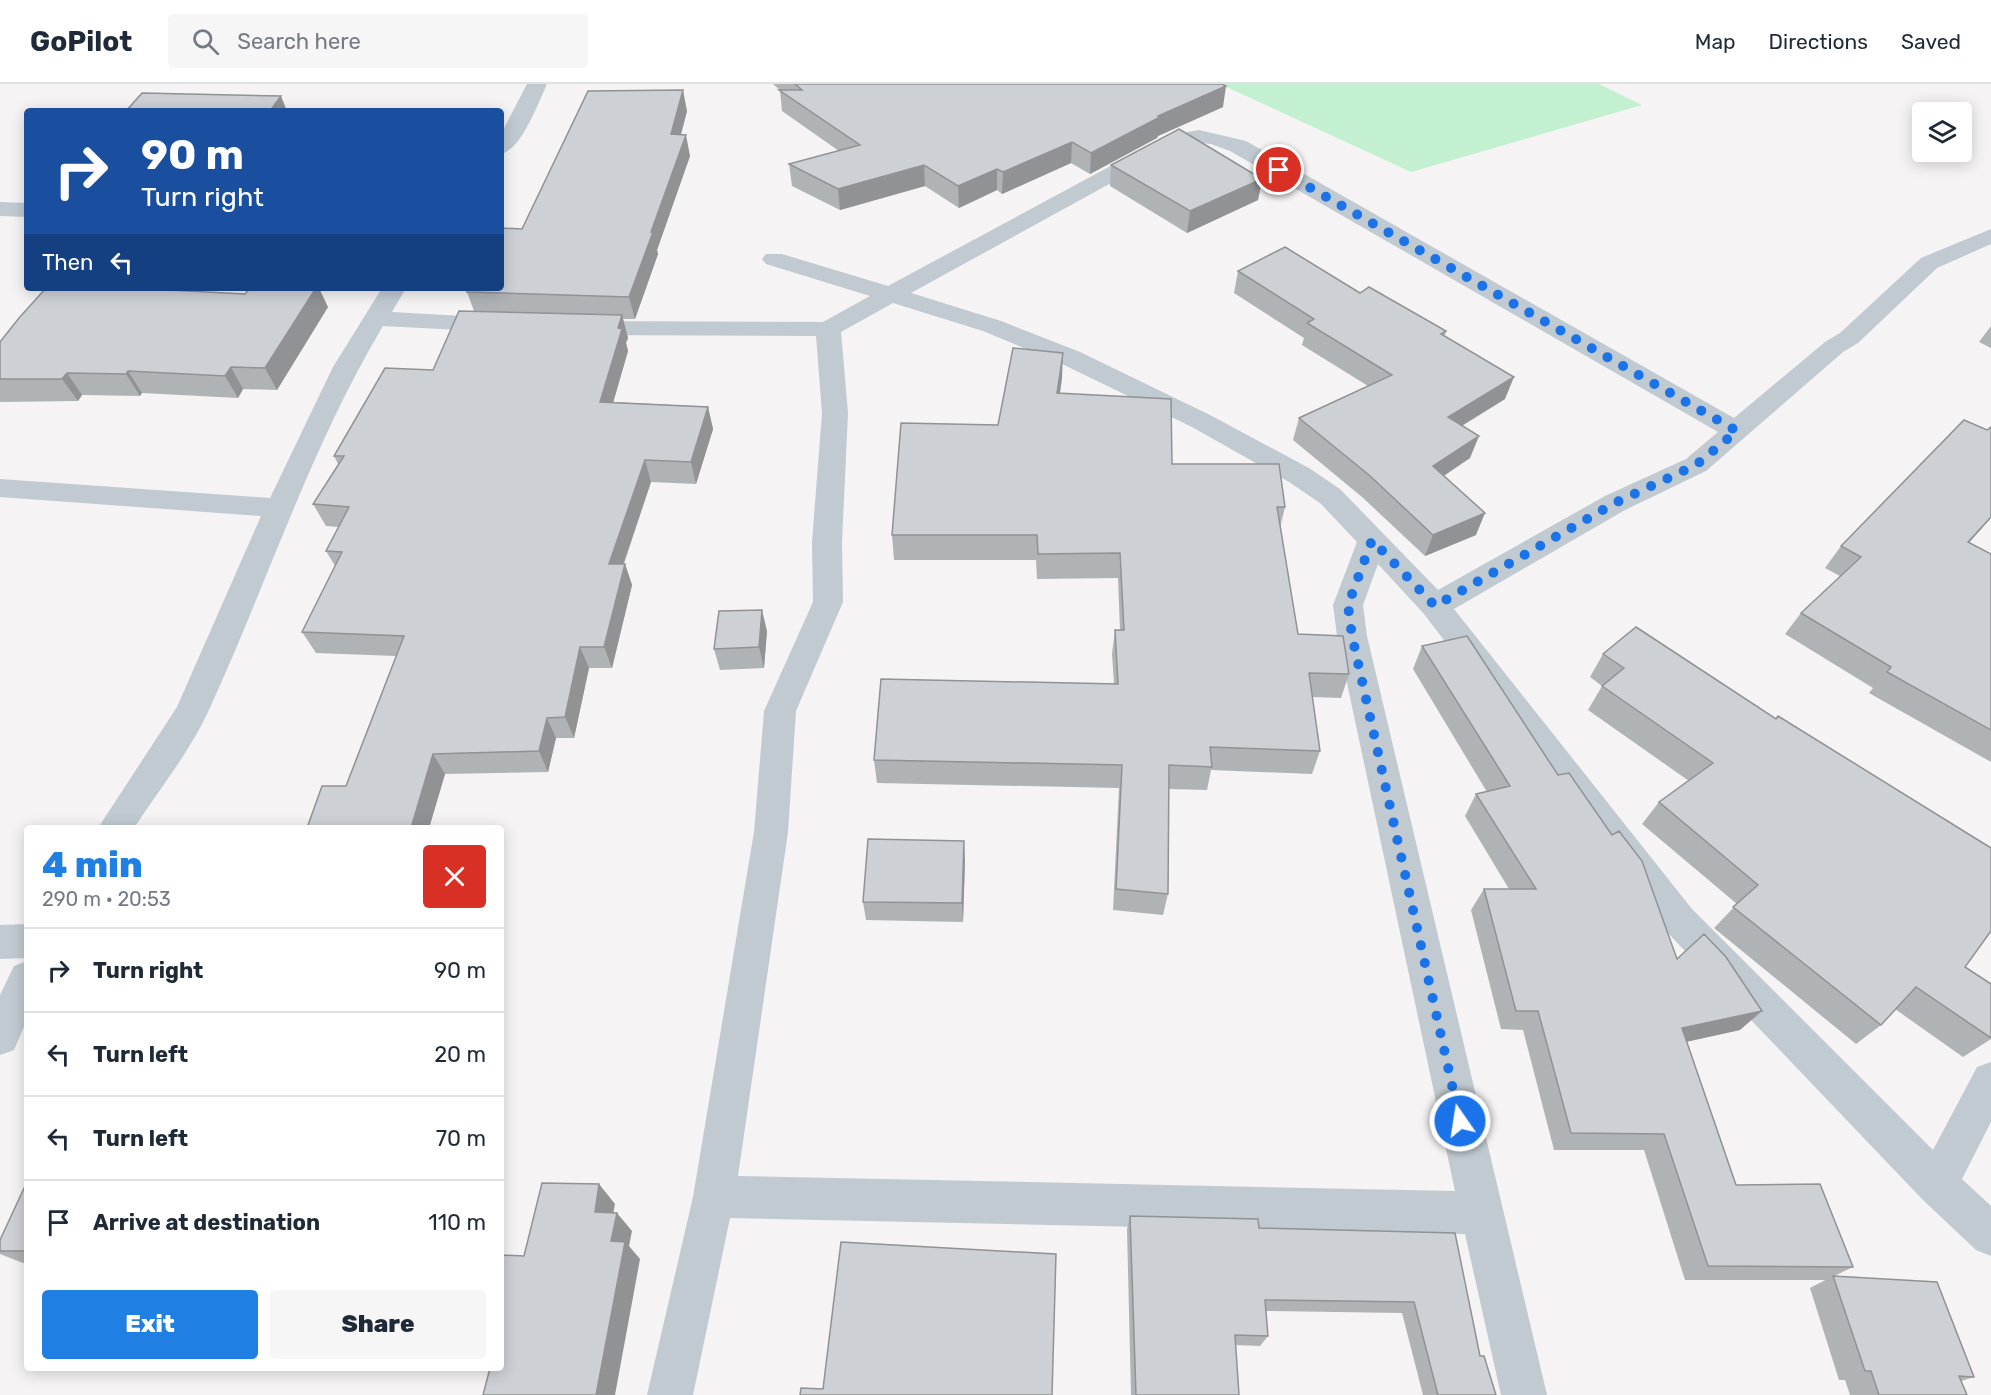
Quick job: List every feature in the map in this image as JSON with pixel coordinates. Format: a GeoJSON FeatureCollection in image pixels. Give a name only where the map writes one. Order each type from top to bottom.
{"type":"FeatureCollection","features":[{"type":"Feature","properties":{"kind":"street"},"geometry":{"type":"LineString","coordinates":[[504,144],[514,131],[537,84]]}},
{"type":"Feature","properties":{"kind":"street"},"geometry":{"type":"LineString","coordinates":[[559,328],[828,329],[1175,139],[1188,135],[1206,135],[1238,146],[1737,431]]}},
{"type":"Feature","properties":{"kind":"street"},"geometry":{"type":"LineString","coordinates":[[0,209],[24,210]]}},
{"type":"Feature","properties":{"kind":"street"},"geometry":{"type":"LineString","coordinates":[[1435,606],[1615,503],[1696,465],[1834,347],[1849,338],[1929,263],[1991,236]]}},
{"type":"Feature","properties":{"kind":"street"},"geometry":{"type":"LineString","coordinates":[[774,259],[992,326],[1051,350],[1201,421],[1299,475],[1329,496],[1435,606],[1679,920],[1936,1184],[1991,1235]]}},
{"type":"Feature","properties":{"kind":"street"},"geometry":{"type":"LineString","coordinates":[[117,825],[191,713],[279,508],[346,367],[392,291]]}},
{"type":"Feature","properties":{"kind":"street"},"geometry":{"type":"LineString","coordinates":[[375,318],[524,326]]}},
{"type":"Feature","properties":{"kind":"street"},"geometry":{"type":"LineString","coordinates":[[670,1395],[714,1197],[771,832],[780,711],[828,602],[827,542],[835,413],[828,329]]}},
{"type":"Feature","properties":{"kind":"street"},"geometry":{"type":"LineString","coordinates":[[0,488],[279,508]]}},
{"type":"Feature","properties":{"kind":"street"},"geometry":{"type":"LineString","coordinates":[[1372,540],[1348,605],[1352,636],[1480,1213],[1524,1395]]}},
{"type":"Feature","properties":{"kind":"street"},"geometry":{"type":"LineString","coordinates":[[0,942],[24,941]]}},
{"type":"Feature","properties":{"kind":"street"},"geometry":{"type":"LineString","coordinates":[[0,1037],[24,985]]}},
{"type":"Feature","properties":{"kind":"street"},"geometry":{"type":"LineString","coordinates":[[1936,1184],[1991,1081]]}},
{"type":"Feature","properties":{"kind":"street"},"geometry":{"type":"LineString","coordinates":[[714,1197],[1480,1213]]}},
{"type":"Feature","properties":{"kind":"green space"},"geometry":{"type":"Polygon","coordinates":[[[1220,84],[1599,84],[1642,105],[1411,172],[1220,84]]]}},
{"type":"Feature","properties":{"kind":"building"},"geometry":{"type":"Polygon","coordinates":[[[795,84],[1222,84],[1226,86],[1158,116],[1160,117],[1091,153],[1072,142],[1003,172],[997,169],[958,186],[924,165],[838,189],[789,164],[860,145],[779,90],[802,90],[795,84]]]}},
{"type":"Feature","properties":{"kind":"building"},"geometry":{"type":"Polygon","coordinates":[[[683,90],[671,134],[686,135],[629,297],[467,292],[504,291],[504,228],[522,229],[588,91],[683,90]]]}},
{"type":"Feature","properties":{"kind":"building"},"geometry":{"type":"Polygon","coordinates":[[[142,93],[281,96],[272,108],[129,108],[142,93]]]}},
{"type":"Feature","properties":{"kind":"building"},"geometry":{"type":"Polygon","coordinates":[[[1179,129],[1262,179],[1190,211],[1111,165],[1179,129]]]}},
{"type":"Feature","properties":{"kind":"building"},"geometry":{"type":"Polygon","coordinates":[[[1285,247],[1360,293],[1369,287],[1446,331],[1441,334],[1514,377],[1448,417],[1479,436],[1433,466],[1485,513],[1433,535],[1369,475],[1299,418],[1392,375],[1307,323],[1314,319],[1238,271],[1285,247]]]}},
{"type":"Feature","properties":{"kind":"building"},"geometry":{"type":"Polygon","coordinates":[[[43,291],[187,291],[245,294],[248,291],[314,291],[265,368],[231,367],[225,376],[128,371],[126,374],[67,373],[62,379],[0,379],[0,342],[43,291]]]}},
{"type":"Feature","properties":{"kind":"building"},"geometry":{"type":"Polygon","coordinates":[[[459,311],[622,315],[618,328],[622,329],[600,402],[708,407],[691,462],[645,460],[609,564],[625,564],[604,647],[580,647],[565,717],[547,718],[539,751],[433,754],[412,825],[308,825],[322,786],[346,786],[404,636],[302,632],[342,552],[326,551],[349,507],[313,504],[344,456],[334,456],[385,368],[433,370],[459,311]]]}},
{"type":"Feature","properties":{"kind":"building"},"geometry":{"type":"Polygon","coordinates":[[[1013,348],[1063,353],[1057,393],[1171,399],[1172,464],[1279,464],[1285,507],[1277,507],[1298,634],[1343,636],[1349,674],[1309,673],[1320,751],[1210,747],[1212,767],[1169,765],[1168,894],[1116,889],[1122,765],[874,760],[881,679],[1118,684],[1115,630],[1124,630],[1120,553],[1038,554],[1037,535],[892,535],[901,423],[998,425],[1013,348]]]}},
{"type":"Feature","properties":{"kind":"building"},"geometry":{"type":"Polygon","coordinates":[[[1964,420],[1987,430],[1991,427],[1991,517],[1968,542],[1991,554],[1991,730],[1887,672],[1891,667],[1801,613],[1861,557],[1841,546],[1964,420]]]}},
{"type":"Feature","properties":{"kind":"building"},"geometry":{"type":"Polygon","coordinates":[[[762,610],[759,647],[714,649],[719,611],[762,610]]]}},
{"type":"Feature","properties":{"kind":"building"},"geometry":{"type":"Polygon","coordinates":[[[1636,627],[1776,719],[1778,716],[1991,848],[1991,931],[1965,967],[1991,984],[1991,1038],[1916,987],[1881,1025],[1733,907],[1758,885],[1659,802],[1713,763],[1602,686],[1624,668],[1603,654],[1636,627]]]}},
{"type":"Feature","properties":{"kind":"building"},"geometry":{"type":"Polygon","coordinates":[[[1467,636],[1558,775],[1569,773],[1612,835],[1619,831],[1642,861],[1677,959],[1704,934],[1726,957],[1762,1011],[1682,1028],[1736,1185],[1820,1184],[1853,1267],[1708,1266],[1664,1134],[1571,1133],[1538,1011],[1516,1011],[1484,889],[1536,889],[1476,794],[1510,786],[1422,646],[1467,636]]]}},
{"type":"Feature","properties":{"kind":"building"},"geometry":{"type":"Polygon","coordinates":[[[868,839],[964,841],[962,903],[863,902],[868,839]]]}},
{"type":"Feature","properties":{"kind":"building"},"geometry":{"type":"Polygon","coordinates":[[[542,1183],[599,1184],[595,1212],[617,1213],[611,1241],[625,1242],[596,1395],[483,1395],[489,1371],[504,1371],[504,1255],[524,1256],[542,1183]]]}},
{"type":"Feature","properties":{"kind":"building"},"geometry":{"type":"Polygon","coordinates":[[[24,1188],[24,1251],[0,1251],[0,1240],[24,1188]]]}},
{"type":"Feature","properties":{"kind":"building"},"geometry":{"type":"Polygon","coordinates":[[[1130,1216],[1258,1219],[1259,1228],[1455,1233],[1480,1356],[1484,1356],[1496,1395],[1438,1395],[1414,1302],[1265,1300],[1268,1336],[1235,1335],[1239,1395],[1136,1395],[1130,1216]]]}},
{"type":"Feature","properties":{"kind":"building"},"geometry":{"type":"Polygon","coordinates":[[[841,1242],[1056,1254],[1052,1395],[800,1395],[801,1388],[823,1389],[841,1242]]]}},
{"type":"Feature","properties":{"kind":"building"},"geometry":{"type":"Polygon","coordinates":[[[1833,1276],[1937,1282],[1974,1377],[1959,1376],[1967,1395],[1879,1395],[1871,1371],[1865,1371],[1833,1276]]]}},
{"type":"Feature","properties":{"kind":"route"},"geometry":{"type":"LineString","coordinates":[[1279,170],[1737,431],[1696,465],[1615,503],[1435,606],[1372,540],[1348,605],[1352,636],[1460,1121]]}}]}
